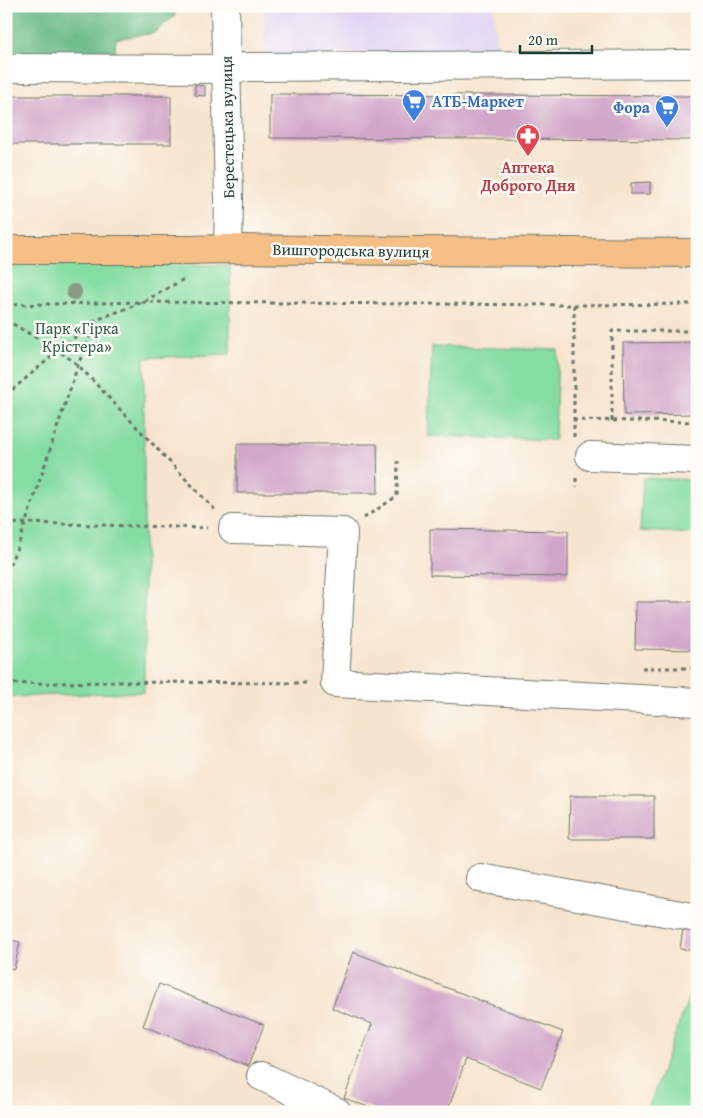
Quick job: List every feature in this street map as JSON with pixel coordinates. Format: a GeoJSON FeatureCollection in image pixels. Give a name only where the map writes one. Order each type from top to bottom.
{"type":"FeatureCollection","features":[{"type":"Feature","properties":{"kind":"main road","name":"Вишгородська вулиця"},"geometry":{"type":"LineString","coordinates":[[6,250],[185,250],[228,248],[697,253]]}},
{"type":"Feature","properties":{"kind":"street","name":"Берестецька вулиця"},"geometry":{"type":"LineString","coordinates":[[226,6],[228,248]]}},
{"type":"Feature","properties":{"kind":"street"},"geometry":{"type":"LineString","coordinates":[[6,68],[226,69],[258,67],[697,64]]}},
{"type":"Feature","properties":{"kind":"street"},"geometry":{"type":"LineString","coordinates":[[582,448],[697,460]]}},
{"type":"Feature","properties":{"kind":"street"},"geometry":{"type":"LineString","coordinates":[[233,529],[343,532],[335,683],[697,702]]}},
{"type":"Feature","properties":{"kind":"street"},"geometry":{"type":"LineString","coordinates":[[480,878],[697,918]]}},
{"type":"Feature","properties":{"kind":"street"},"geometry":{"type":"LineString","coordinates":[[261,1076],[336,1112]]}},
{"type":"Feature","properties":{"kind":"path"},"geometry":{"type":"LineString","coordinates":[[6,395],[96,320],[143,302],[184,280]]}},
{"type":"Feature","properties":{"kind":"path"},"geometry":{"type":"LineString","coordinates":[[6,304],[143,302],[697,304]]}},
{"type":"Feature","properties":{"kind":"path"},"geometry":{"type":"LineString","coordinates":[[574,305],[573,420],[582,448]]}},
{"type":"Feature","properties":{"kind":"path"},"geometry":{"type":"LineString","coordinates":[[6,320],[59,351],[78,365],[233,529]]}},
{"type":"Feature","properties":{"kind":"path"},"geometry":{"type":"LineString","coordinates":[[6,572],[18,546],[78,365],[96,320]]}},
{"type":"Feature","properties":{"kind":"path"},"geometry":{"type":"LineString","coordinates":[[612,421],[612,331],[697,331]]}},
{"type":"Feature","properties":{"kind":"path"},"geometry":{"type":"LineString","coordinates":[[573,420],[697,422]]}},
{"type":"Feature","properties":{"kind":"path"},"geometry":{"type":"LineString","coordinates":[[343,532],[397,496],[398,461]]}},
{"type":"Feature","properties":{"kind":"path"},"geometry":{"type":"LineString","coordinates":[[6,524],[233,529]]}},
{"type":"Feature","properties":{"kind":"path"},"geometry":{"type":"LineString","coordinates":[[642,668],[697,668]]}},
{"type":"Feature","properties":{"kind":"path"},"geometry":{"type":"LineString","coordinates":[[6,684],[108,682],[335,683]]}},
{"type":"Feature","properties":{"kind":"shaded area"},"geometry":{"type":"Polygon","coordinates":[[[264,6],[494,6],[497,51],[265,55],[264,6]]]}},
{"type":"Feature","properties":{"kind":"green space"},"geometry":{"type":"Polygon","coordinates":[[[6,6],[178,6],[174,17],[154,33],[116,39],[114,65],[6,64],[6,6]]]}},
{"type":"Feature","properties":{"kind":"green space","name":"Парк «Гірка Крістера»"},"geometry":{"type":"Polygon","coordinates":[[[6,265],[230,265],[230,354],[144,358],[144,692],[6,697],[6,265]]]}},
{"type":"Feature","properties":{"kind":"green space"},"geometry":{"type":"Polygon","coordinates":[[[432,346],[558,350],[555,440],[428,436],[432,346]]]}},
{"type":"Feature","properties":{"kind":"green space"},"geometry":{"type":"Polygon","coordinates":[[[643,478],[697,480],[697,534],[640,531],[643,478]]]}},
{"type":"Feature","properties":{"kind":"green space"},"geometry":{"type":"Polygon","coordinates":[[[697,974],[697,1112],[647,1112],[697,974]]]}},
{"type":"Feature","properties":{"kind":"building"},"geometry":{"type":"Polygon","coordinates":[[[195,85],[205,86],[205,96],[195,95],[195,85]]]}},
{"type":"Feature","properties":{"kind":"building"},"geometry":{"type":"Polygon","coordinates":[[[270,94],[697,96],[697,140],[270,138],[270,94]]]}},
{"type":"Feature","properties":{"kind":"building"},"geometry":{"type":"Polygon","coordinates":[[[6,96],[171,96],[171,144],[6,144],[6,96]]]}},
{"type":"Feature","properties":{"kind":"building"},"geometry":{"type":"Polygon","coordinates":[[[650,182],[650,194],[631,194],[631,183],[650,182]]]}},
{"type":"Feature","properties":{"kind":"building"},"geometry":{"type":"Polygon","coordinates":[[[697,342],[697,414],[624,415],[623,343],[697,342]]]}},
{"type":"Feature","properties":{"kind":"building"},"geometry":{"type":"Polygon","coordinates":[[[237,444],[377,444],[378,493],[237,493],[237,444]]]}},
{"type":"Feature","properties":{"kind":"building"},"geometry":{"type":"Polygon","coordinates":[[[430,529],[568,531],[568,577],[430,575],[430,529]]]}},
{"type":"Feature","properties":{"kind":"building"},"geometry":{"type":"Polygon","coordinates":[[[636,602],[697,602],[697,650],[635,649],[636,602]]]}},
{"type":"Feature","properties":{"kind":"building"},"geometry":{"type":"Polygon","coordinates":[[[570,796],[654,796],[654,839],[569,839],[570,796]]]}},
{"type":"Feature","properties":{"kind":"building"},"geometry":{"type":"Polygon","coordinates":[[[684,922],[697,923],[697,951],[680,949],[684,922]]]}},
{"type":"Feature","properties":{"kind":"building"},"geometry":{"type":"Polygon","coordinates":[[[6,939],[20,942],[14,969],[6,967],[6,939]]]}},
{"type":"Feature","properties":{"kind":"building"},"geometry":{"type":"Polygon","coordinates":[[[353,952],[563,1032],[541,1088],[466,1059],[447,1112],[382,1112],[344,1098],[372,1024],[332,1008],[353,952]]]}},
{"type":"Feature","properties":{"kind":"building"},"geometry":{"type":"Polygon","coordinates":[[[159,984],[264,1025],[248,1066],[143,1026],[159,984]]]}},
{"type":"Feature","properties":{"kind":"place","name":"АТБ-Маркет"},"geometry":{"type":"Point","coordinates":[414,122]}},
{"type":"Feature","properties":{"kind":"place","name":"Фора"},"geometry":{"type":"Point","coordinates":[667,128]}},
{"type":"Feature","properties":{"kind":"place","name":"Аптека Доброго Дня"},"geometry":{"type":"Point","coordinates":[528,157]}}]}
